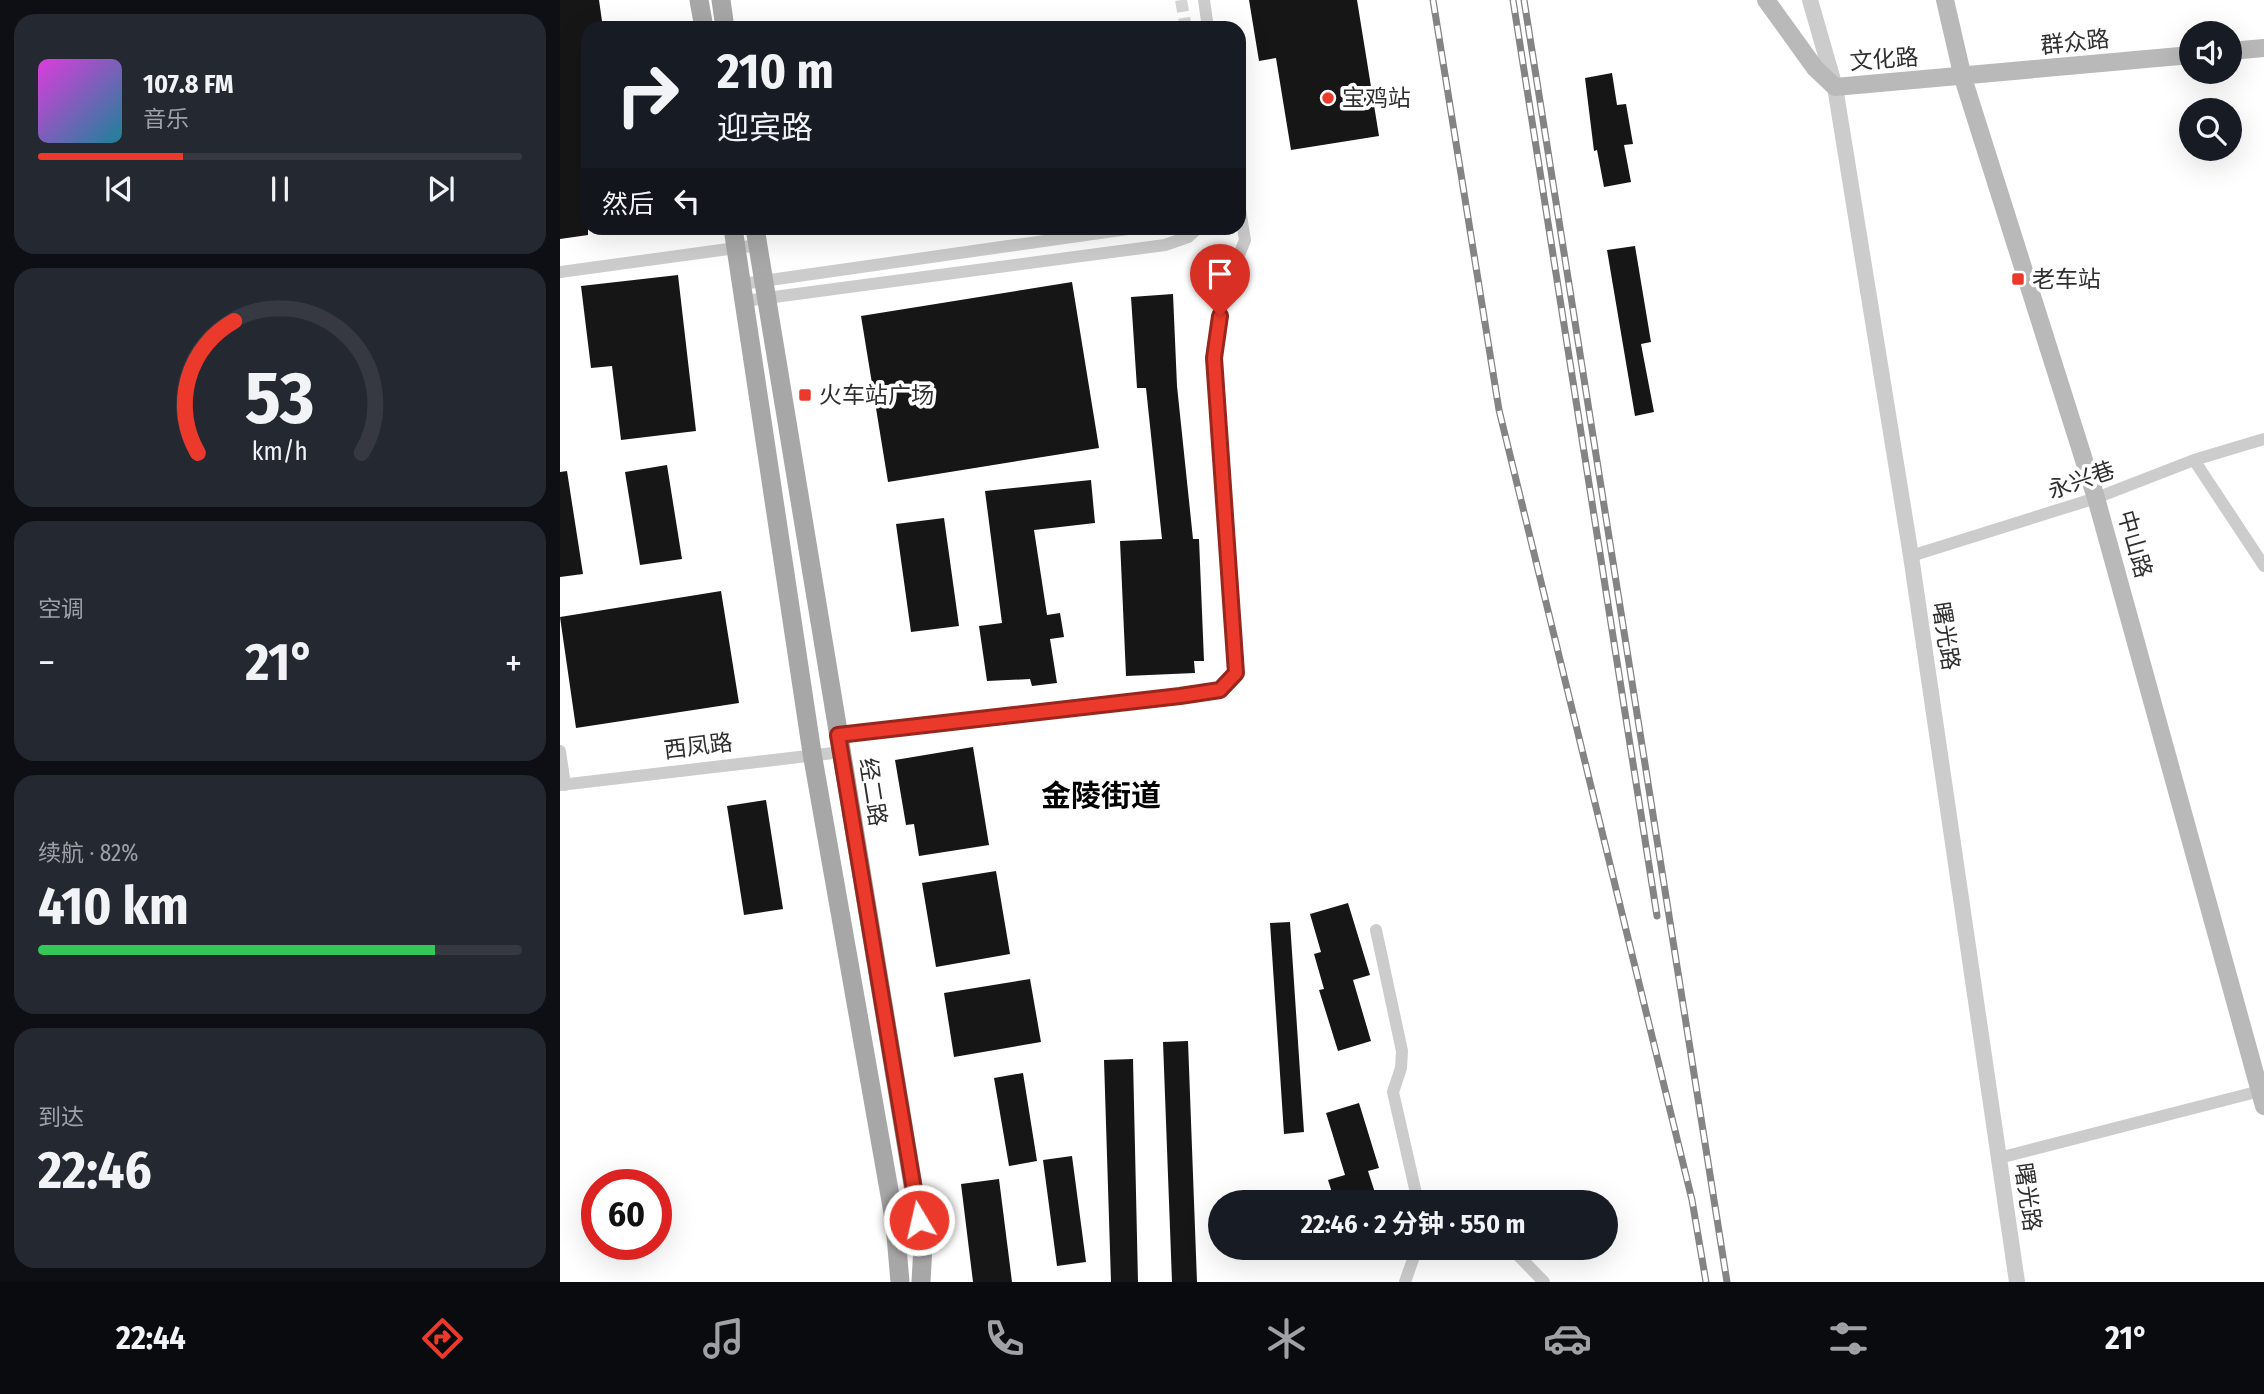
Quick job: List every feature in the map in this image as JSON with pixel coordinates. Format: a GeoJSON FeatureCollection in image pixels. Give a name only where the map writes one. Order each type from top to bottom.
{"type":"FeatureCollection","features":[{"type":"Feature","properties":{"kind":"main road"},"geometry":{"type":"LineString","coordinates":[[699,0],[703,21]]}},
{"type":"Feature","properties":{"kind":"main road"},"geometry":{"type":"LineString","coordinates":[[721,0],[724,21]]}},
{"type":"Feature","properties":{"kind":"main road","name":"文化路"},"geometry":{"type":"LineString","coordinates":[[1766,0],[1815,68],[1835,88],[1963,78]]}},
{"type":"Feature","properties":{"kind":"main road","name":"中山路"},"geometry":{"type":"LineString","coordinates":[[1945,0],[1963,78],[2096,498],[2262,1098]]}},
{"type":"Feature","properties":{"kind":"main road"},"geometry":{"type":"LineString","coordinates":[[2242,50],[2264,48]]}},
{"type":"Feature","properties":{"kind":"main road","name":"群众路"},"geometry":{"type":"LineString","coordinates":[[1963,78],[2179,56]]}},
{"type":"Feature","properties":{"kind":"main road"},"geometry":{"type":"LineString","coordinates":[[734,235],[812,753],[895,1224],[900,1282]]}},
{"type":"Feature","properties":{"kind":"main road","name":"经二路"},"geometry":{"type":"LineString","coordinates":[[756,237],[923,1246],[921,1282]]}},
{"type":"Feature","properties":{"kind":"street"},"geometry":{"type":"LineString","coordinates":[[1203,0],[1207,21]]}},
{"type":"Feature","properties":{"kind":"street","name":"曙光路"},"geometry":{"type":"LineString","coordinates":[[1810,0],[1835,88],[1911,556],[2017,1282]]}},
{"type":"Feature","properties":{"kind":"street"},"geometry":{"type":"LineString","coordinates":[[764,290],[1093,235]]}},
{"type":"Feature","properties":{"kind":"street"},"geometry":{"type":"LineString","coordinates":[[743,292],[1165,245],[1190,235]]}},
{"type":"Feature","properties":{"kind":"street","name":"西凤路"},"geometry":{"type":"LineString","coordinates":[[562,785],[812,753],[840,743],[1220,690],[1236,673],[1214,358],[1223,295],[1245,240],[1244,235]]}},
{"type":"Feature","properties":{"kind":"street"},"geometry":{"type":"LineString","coordinates":[[560,272],[737,249],[756,237]]}},
{"type":"Feature","properties":{"kind":"street","name":"永兴巷"},"geometry":{"type":"LineString","coordinates":[[1911,556],[2096,498],[2194,460],[2264,439]]}},
{"type":"Feature","properties":{"kind":"street"},"geometry":{"type":"LineString","coordinates":[[2194,460],[2264,566]]}},
{"type":"Feature","properties":{"kind":"street"},"geometry":{"type":"LineString","coordinates":[[560,751],[562,785]]}},
{"type":"Feature","properties":{"kind":"street"},"geometry":{"type":"LineString","coordinates":[[1376,930],[1402,1051],[1401,1068],[1393,1092],[1415,1190]]}},
{"type":"Feature","properties":{"kind":"street"},"geometry":{"type":"LineString","coordinates":[[1999,1158],[2262,1098]]}},
{"type":"Feature","properties":{"kind":"street"},"geometry":{"type":"LineString","coordinates":[[1405,1282],[1413,1260]]}},
{"type":"Feature","properties":{"kind":"street"},"geometry":{"type":"LineString","coordinates":[[1523,1260],[1544,1282]]}},
{"type":"Feature","properties":{"kind":"building"},"geometry":{"type":"Polygon","coordinates":[[[560,0],[599,0],[602,21],[581,21],[581,235],[588,235],[560,239],[560,0]]]}},
{"type":"Feature","properties":{"kind":"building","name":"宝鸡站"},"geometry":{"type":"Polygon","coordinates":[[[1249,0],[1357,0],[1379,136],[1291,150],[1276,58],[1259,61],[1249,0]]]}},
{"type":"Feature","properties":{"kind":"building"},"geometry":{"type":"Polygon","coordinates":[[[1612,73],[1617,105],[1626,104],[1633,144],[1624,145],[1631,182],[1604,187],[1597,150],[1594,151],[1585,78],[1612,73]]]}},
{"type":"Feature","properties":{"kind":"building"},"geometry":{"type":"Polygon","coordinates":[[[1635,246],[1651,342],[1641,344],[1654,412],[1635,416],[1607,250],[1635,246]]]}},
{"type":"Feature","properties":{"kind":"building"},"geometry":{"type":"Polygon","coordinates":[[[678,275],[696,431],[621,440],[612,366],[591,368],[581,286],[678,275]]]}},
{"type":"Feature","properties":{"kind":"building"},"geometry":{"type":"Polygon","coordinates":[[[1072,282],[1099,448],[888,482],[861,316],[1072,282]]]}},
{"type":"Feature","properties":{"kind":"building"},"geometry":{"type":"Polygon","coordinates":[[[1173,294],[1177,386],[1193,539],[1199,539],[1204,661],[1194,661],[1195,673],[1126,676],[1120,541],[1162,539],[1146,388],[1137,388],[1131,297],[1173,294]]]}},
{"type":"Feature","properties":{"kind":"building"},"geometry":{"type":"Polygon","coordinates":[[[667,465],[682,559],[640,565],[625,472],[667,465]]]}},
{"type":"Feature","properties":{"kind":"building"},"geometry":{"type":"Polygon","coordinates":[[[567,471],[583,574],[560,577],[560,472],[567,471]]]}},
{"type":"Feature","properties":{"kind":"building"},"geometry":{"type":"Polygon","coordinates":[[[1091,480],[1095,523],[1034,530],[1047,615],[1060,613],[1064,637],[1050,639],[1057,683],[1032,686],[1030,679],[987,681],[979,626],[1002,623],[985,491],[1091,480]]]}},
{"type":"Feature","properties":{"kind":"building"},"geometry":{"type":"Polygon","coordinates":[[[944,518],[959,626],[911,632],[896,524],[944,518]]]}},
{"type":"Feature","properties":{"kind":"building"},"geometry":{"type":"Polygon","coordinates":[[[721,591],[739,703],[576,728],[560,617],[721,591]]]}},
{"type":"Feature","properties":{"kind":"building"},"geometry":{"type":"Polygon","coordinates":[[[973,747],[989,845],[919,856],[914,824],[906,825],[895,760],[973,747]]]}},
{"type":"Feature","properties":{"kind":"building"},"geometry":{"type":"Polygon","coordinates":[[[766,800],[783,909],[744,915],[727,806],[766,800]]]}},
{"type":"Feature","properties":{"kind":"building"},"geometry":{"type":"Polygon","coordinates":[[[996,871],[1010,954],[936,967],[922,883],[996,871]]]}},
{"type":"Feature","properties":{"kind":"building"},"geometry":{"type":"Polygon","coordinates":[[[1348,903],[1370,975],[1353,980],[1371,1041],[1338,1051],[1319,990],[1324,989],[1314,954],[1321,952],[1310,914],[1348,903]]]}},
{"type":"Feature","properties":{"kind":"building"},"geometry":{"type":"Polygon","coordinates":[[[1290,922],[1304,1132],[1284,1134],[1270,923],[1290,922]]]}},
{"type":"Feature","properties":{"kind":"building"},"geometry":{"type":"Polygon","coordinates":[[[1030,979],[1041,1042],[954,1057],[944,993],[1030,979]]]}},
{"type":"Feature","properties":{"kind":"building"},"geometry":{"type":"Polygon","coordinates":[[[1188,1041],[1197,1282],[1172,1282],[1163,1042],[1188,1041]]]}},
{"type":"Feature","properties":{"kind":"building"},"geometry":{"type":"Polygon","coordinates":[[[1133,1059],[1138,1282],[1111,1282],[1104,1060],[1133,1059]]]}},
{"type":"Feature","properties":{"kind":"building"},"geometry":{"type":"Polygon","coordinates":[[[1023,1073],[1037,1161],[1009,1166],[994,1078],[1023,1073]]]}},
{"type":"Feature","properties":{"kind":"building"},"geometry":{"type":"Polygon","coordinates":[[[1359,1103],[1379,1168],[1368,1171],[1374,1190],[1331,1190],[1328,1180],[1345,1175],[1326,1113],[1359,1103]]]}},
{"type":"Feature","properties":{"kind":"building"},"geometry":{"type":"Polygon","coordinates":[[[1072,1156],[1086,1262],[1057,1266],[1043,1160],[1072,1156]]]}},
{"type":"Feature","properties":{"kind":"building"},"geometry":{"type":"Polygon","coordinates":[[[999,1179],[1012,1282],[973,1282],[961,1184],[999,1179]]]}},
{"type":"Feature","properties":{"kind":"tunnel"},"geometry":{"type":"LineString","coordinates":[[1181,0],[1185,21]]}},
{"type":"Feature","properties":{"kind":"railway"},"geometry":{"type":"LineString","coordinates":[[1433,0],[1499,410],[1692,1200],[1706,1282]]}},
{"type":"Feature","properties":{"kind":"railway"},"geometry":{"type":"LineString","coordinates":[[1513,0],[1657,916]]}},
{"type":"Feature","properties":{"kind":"railway"},"geometry":{"type":"LineString","coordinates":[[1524,0],[1727,1282]]}},
{"type":"Feature","properties":{"kind":"place","name":"宝鸡站"},"geometry":{"type":"Point","coordinates":[1328,98]}},
{"type":"Feature","properties":{"kind":"place","name":"老车站"},"geometry":{"type":"Point","coordinates":[2018,279]}},
{"type":"Feature","properties":{"kind":"place","name":"火车站广场"},"geometry":{"type":"Point","coordinates":[805,395]}},
{"type":"Feature","properties":{"kind":"district","name":"金陵街道"},"geometry":{"type":"Point","coordinates":[1101,796]}},
{"type":"Feature","properties":{"kind":"route"},"geometry":{"type":"LineString","coordinates":[[919,1220],[838,735],[1220,690],[1236,673],[1214,358],[1220,316]]}}]}
